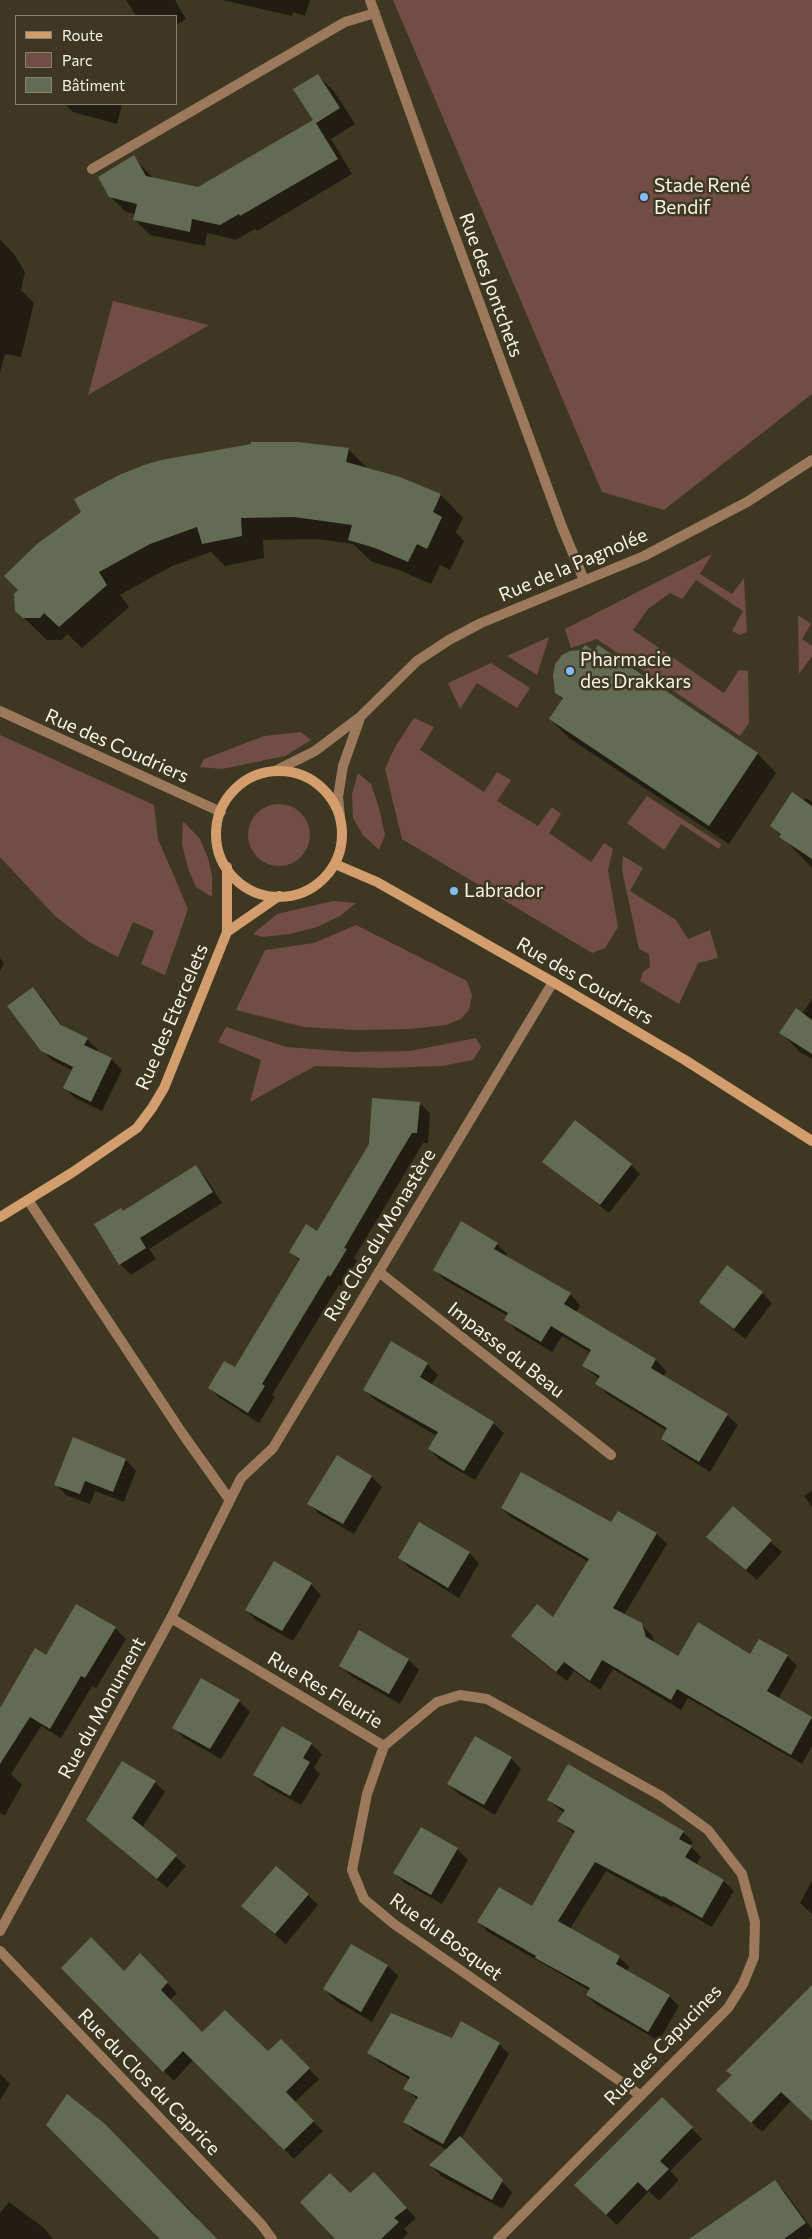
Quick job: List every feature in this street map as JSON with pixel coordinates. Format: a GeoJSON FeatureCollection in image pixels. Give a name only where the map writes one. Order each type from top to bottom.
{"type":"FeatureCollection","features":[{"type":"Feature","properties":{"kind":"street","name":"Rue des Jontchets"},"geometry":{"type":"LineString","coordinates":[[370,0],[562,528],[584,580]]}},
{"type":"Feature","properties":{"kind":"street"},"geometry":{"type":"LineString","coordinates":[[92,169],[345,22],[375,13]]}},
{"type":"Feature","properties":{"kind":"street","name":"Rue de la Pagnolée"},"geometry":{"type":"LineString","coordinates":[[275,772],[315,751],[360,717],[417,661],[449,640],[481,623],[644,556],[739,506],[812,460]]}},
{"type":"Feature","properties":{"kind":"street","name":"Rue des Coudriers"},"geometry":{"type":"LineString","coordinates":[[0,712],[221,812]]}},
{"type":"Feature","properties":{"kind":"street"},"geometry":{"type":"LineString","coordinates":[[340,817],[329,796],[313,781],[295,773],[275,772],[260,775],[245,782],[232,793],[221,812],[216,835],[218,847],[226,867],[236,879],[260,894],[290,896],[314,887],[325,878],[335,864],[340,848],[342,831],[338,797],[343,766],[360,717]]}},
{"type":"Feature","properties":{"kind":"street","name":"Rue des Coudriers"},"geometry":{"type":"LineString","coordinates":[[335,864],[377,882],[553,982],[685,1060],[812,1141]]}},
{"type":"Feature","properties":{"kind":"street","name":"Rue des Etercelets"},"geometry":{"type":"LineString","coordinates":[[0,1216],[73,1172],[137,1128],[152,1108],[164,1088],[227,932],[226,867]]}},
{"type":"Feature","properties":{"kind":"street","name":"Rue des Etercelets"},"geometry":{"type":"LineString","coordinates":[[227,932],[279,896]]}},
{"type":"Feature","properties":{"kind":"street","name":"Rue Clos du Monastère"},"geometry":{"type":"LineString","coordinates":[[229,1499],[241,1478],[273,1448],[553,982]]}},
{"type":"Feature","properties":{"kind":"street"},"geometry":{"type":"LineString","coordinates":[[28,1200],[182,1433],[229,1499]]}},
{"type":"Feature","properties":{"kind":"street","name":"Impasse du Beau"},"geometry":{"type":"LineString","coordinates":[[379,1272],[611,1456]]}},
{"type":"Feature","properties":{"kind":"street","name":"Rue du Monument"},"geometry":{"type":"LineString","coordinates":[[0,1931],[171,1618],[229,1499]]}},
{"type":"Feature","properties":{"kind":"street","name":"Rue Res Fleurie"},"geometry":{"type":"LineString","coordinates":[[171,1618],[384,1746],[437,1702],[460,1696],[488,1699]]}},
{"type":"Feature","properties":{"kind":"street","name":"Rue des Capucines"},"geometry":{"type":"LineString","coordinates":[[488,1699],[661,1796],[708,1830],[742,1874],[754,1922],[754,1957],[743,1984],[728,2008],[640,2094],[498,2239]]}},
{"type":"Feature","properties":{"kind":"street","name":"Rue du Bosquet"},"geometry":{"type":"LineString","coordinates":[[384,1746],[367,1794],[352,1870],[364,1899],[394,1924],[640,2094]]}},
{"type":"Feature","properties":{"kind":"street","name":"Rue du Clos du Caprice"},"geometry":{"type":"LineString","coordinates":[[0,1950],[261,2224],[272,2239]]}},
{"type":"Feature","properties":{"kind":"green space","name":"Stade René Bendif"},"geometry":{"type":"Polygon","coordinates":[[[393,0],[812,0],[812,394],[664,510],[602,492],[393,0]]]}},
{"type":"Feature","properties":{"kind":"green space"},"geometry":{"type":"Polygon","coordinates":[[[113,301],[209,325],[88,395],[113,301]]]}},
{"type":"Feature","properties":{"kind":"green space"},"geometry":{"type":"Polygon","coordinates":[[[712,554],[700,574],[732,594],[744,578],[747,632],[740,635],[732,631],[743,611],[696,580],[682,599],[670,593],[648,609],[633,630],[724,693],[739,670],[748,671],[749,723],[740,736],[597,639],[571,648],[565,629],[712,554]]]}},
{"type":"Feature","properties":{"kind":"green space"},"geometry":{"type":"Polygon","coordinates":[[[798,615],[811,624],[802,639],[812,646],[812,656],[799,674],[798,615]]]}},
{"type":"Feature","properties":{"kind":"green space"},"geometry":{"type":"Polygon","coordinates":[[[549,637],[537,675],[507,656],[549,637]]]}},
{"type":"Feature","properties":{"kind":"green space"},"geometry":{"type":"Polygon","coordinates":[[[491,663],[530,688],[517,708],[477,683],[460,709],[448,683],[491,663]]]}},
{"type":"Feature","properties":{"kind":"green space"},"geometry":{"type":"Polygon","coordinates":[[[414,718],[434,727],[420,750],[484,792],[497,772],[511,780],[497,801],[538,826],[552,807],[561,814],[549,833],[591,862],[604,843],[613,849],[608,870],[618,927],[605,948],[592,953],[402,839],[385,769],[395,747],[414,718]]]}},
{"type":"Feature","properties":{"kind":"green space"},"geometry":{"type":"Polygon","coordinates":[[[301,732],[311,740],[285,756],[222,769],[200,767],[204,759],[264,736],[301,732]]]}},
{"type":"Feature","properties":{"kind":"green space"},"geometry":{"type":"Polygon","coordinates":[[[0,735],[154,805],[158,839],[188,909],[165,975],[141,964],[154,931],[133,922],[118,957],[89,942],[55,916],[0,857],[0,735]]]}},
{"type":"Feature","properties":{"kind":"green space"},"geometry":{"type":"Polygon","coordinates":[[[358,773],[371,784],[379,808],[385,835],[379,850],[363,835],[353,818],[352,794],[358,773]]]}},
{"type":"Feature","properties":{"kind":"green space"},"geometry":{"type":"Polygon","coordinates":[[[647,796],[721,844],[719,849],[681,824],[664,850],[627,823],[647,796]]]}},
{"type":"Feature","properties":{"kind":"green space"},"geometry":{"type":"Polygon","coordinates":[[[279,804],[296,809],[301,813],[305,818],[310,835],[305,852],[301,857],[296,861],[279,866],[262,861],[257,857],[253,852],[248,835],[253,818],[257,813],[262,809],[279,804]]]}},
{"type":"Feature","properties":{"kind":"green space"},"geometry":{"type":"Polygon","coordinates":[[[183,821],[200,839],[208,858],[212,875],[212,897],[196,887],[189,871],[182,844],[183,821]]]}},
{"type":"Feature","properties":{"kind":"green space"},"geometry":{"type":"Polygon","coordinates":[[[623,856],[643,868],[630,891],[676,920],[688,939],[710,930],[718,958],[698,963],[679,1004],[640,981],[643,972],[650,967],[649,954],[639,949],[622,870],[623,856]]]}},
{"type":"Feature","properties":{"kind":"green space"},"geometry":{"type":"Polygon","coordinates":[[[333,901],[356,903],[340,916],[317,927],[290,934],[263,937],[253,934],[277,914],[333,901]]]}},
{"type":"Feature","properties":{"kind":"green space"},"geometry":{"type":"Polygon","coordinates":[[[356,925],[467,981],[472,995],[469,1010],[461,1019],[446,1025],[409,1029],[355,1030],[304,1027],[236,1010],[265,950],[314,943],[356,925]]]}},
{"type":"Feature","properties":{"kind":"green space"},"geometry":{"type":"Polygon","coordinates":[[[226,1027],[286,1047],[352,1052],[410,1051],[476,1038],[481,1047],[473,1060],[442,1066],[383,1068],[315,1066],[250,1102],[261,1060],[218,1042],[226,1027]]]}},
{"type":"Feature","properties":{"kind":"building"},"geometry":{"type":"Polygon","coordinates":[[[318,74],[340,108],[316,123],[338,159],[240,216],[239,214],[220,225],[192,219],[190,232],[133,220],[137,204],[109,197],[98,177],[134,155],[146,176],[198,187],[313,120],[293,89],[318,74]]]}},
{"type":"Feature","properties":{"kind":"building"},"geometry":{"type":"Polygon","coordinates":[[[251,442],[298,442],[349,448],[346,462],[400,477],[441,494],[433,512],[442,517],[427,549],[417,544],[408,562],[375,548],[348,540],[352,525],[294,517],[241,518],[242,536],[202,544],[197,527],[150,544],[99,572],[107,585],[59,627],[44,613],[40,618],[23,618],[15,611],[14,594],[18,590],[4,576],[37,544],[81,512],[74,499],[119,475],[144,465],[161,460],[251,444],[251,442]]]}},
{"type":"Feature","properties":{"kind":"building"},"geometry":{"type":"Polygon","coordinates":[[[585,645],[594,651],[598,645],[758,753],[709,826],[549,719],[563,698],[555,693],[553,675],[555,664],[562,655],[570,651],[581,650],[585,645]]]}},
{"type":"Feature","properties":{"kind":"building"},"geometry":{"type":"Polygon","coordinates":[[[792,792],[812,806],[812,859],[779,837],[781,834],[770,826],[792,792]]]}},
{"type":"Feature","properties":{"kind":"building"},"geometry":{"type":"Polygon","coordinates":[[[33,987],[61,1025],[88,1038],[84,1045],[112,1058],[91,1102],[63,1088],[73,1067],[41,1051],[7,1006],[33,987]]]}},
{"type":"Feature","properties":{"kind":"building"},"geometry":{"type":"Polygon","coordinates":[[[796,1008],[812,1020],[812,1054],[779,1033],[796,1008]]]}},
{"type":"Feature","properties":{"kind":"building"},"geometry":{"type":"Polygon","coordinates":[[[372,1098],[420,1102],[417,1133],[412,1133],[398,1156],[344,1248],[347,1249],[330,1277],[328,1275],[262,1384],[265,1386],[248,1413],[208,1388],[224,1361],[235,1367],[300,1259],[289,1252],[306,1224],[317,1231],[369,1144],[372,1098]]]}},
{"type":"Feature","properties":{"kind":"building"},"geometry":{"type":"Polygon","coordinates":[[[575,1120],[632,1164],[600,1205],[542,1162],[575,1120]]]}},
{"type":"Feature","properties":{"kind":"building"},"geometry":{"type":"Polygon","coordinates":[[[196,1165],[213,1192],[140,1238],[146,1248],[119,1265],[94,1224],[121,1208],[123,1211],[196,1165]]]}},
{"type":"Feature","properties":{"kind":"building"},"geometry":{"type":"Polygon","coordinates":[[[461,1221],[498,1243],[494,1249],[571,1293],[564,1304],[656,1359],[651,1368],[728,1414],[699,1462],[661,1439],[667,1428],[595,1384],[600,1376],[582,1366],[591,1350],[551,1326],[541,1342],[504,1320],[508,1313],[433,1270],[461,1221]]]}},
{"type":"Feature","properties":{"kind":"building"},"geometry":{"type":"Polygon","coordinates":[[[727,1265],[763,1292],[734,1329],[699,1302],[727,1265]]]}},
{"type":"Feature","properties":{"kind":"building"},"geometry":{"type":"Polygon","coordinates":[[[391,1341],[428,1363],[420,1377],[494,1422],[464,1471],[428,1449],[438,1432],[363,1390],[391,1341]]]}},
{"type":"Feature","properties":{"kind":"building"},"geometry":{"type":"Polygon","coordinates":[[[73,1437],[126,1459],[113,1492],[85,1481],[80,1494],[54,1485],[73,1437]]]}},
{"type":"Feature","properties":{"kind":"building"},"geometry":{"type":"Polygon","coordinates":[[[337,1455],[372,1476],[343,1524],[307,1504],[337,1455]]]}},
{"type":"Feature","properties":{"kind":"building"},"geometry":{"type":"Polygon","coordinates":[[[521,1472],[611,1522],[618,1511],[657,1533],[613,1608],[642,1623],[646,1637],[678,1656],[698,1622],[750,1654],[759,1639],[788,1655],[767,1691],[812,1717],[791,1755],[677,1689],[671,1700],[602,1660],[590,1681],[564,1662],[556,1672],[511,1636],[537,1604],[553,1617],[589,1559],[501,1508],[521,1472]]]}},
{"type":"Feature","properties":{"kind":"building"},"geometry":{"type":"Polygon","coordinates":[[[733,1506],[772,1540],[746,1570],[706,1537],[733,1506]]]}},
{"type":"Feature","properties":{"kind":"building"},"geometry":{"type":"Polygon","coordinates":[[[419,1522],[470,1552],[448,1588],[398,1558],[419,1522]]]}},
{"type":"Feature","properties":{"kind":"building"},"geometry":{"type":"Polygon","coordinates":[[[274,1561],[312,1583],[282,1631],[245,1610],[274,1561]]]}},
{"type":"Feature","properties":{"kind":"building"},"geometry":{"type":"Polygon","coordinates":[[[76,1604],[116,1627],[85,1678],[81,1676],[50,1729],[30,1717],[0,1764],[0,1708],[35,1648],[46,1655],[76,1604]]]}},
{"type":"Feature","properties":{"kind":"building"},"geometry":{"type":"Polygon","coordinates":[[[359,1630],[409,1659],[389,1694],[339,1666],[359,1630]]]}},
{"type":"Feature","properties":{"kind":"building"},"geometry":{"type":"Polygon","coordinates":[[[201,1678],[240,1700],[210,1749],[172,1728],[201,1678]]]}},
{"type":"Feature","properties":{"kind":"building"},"geometry":{"type":"Polygon","coordinates":[[[282,1726],[312,1743],[303,1758],[310,1762],[290,1796],[253,1775],[282,1726]]]}},
{"type":"Feature","properties":{"kind":"building"},"geometry":{"type":"Polygon","coordinates":[[[475,1736],[512,1757],[484,1805],[447,1784],[475,1736]]]}},
{"type":"Feature","properties":{"kind":"building"},"geometry":{"type":"Polygon","coordinates":[[[122,1761],[156,1781],[132,1818],[177,1855],[157,1879],[86,1820],[122,1761]]]}},
{"type":"Feature","properties":{"kind":"building"},"geometry":{"type":"Polygon","coordinates":[[[568,1764],[684,1831],[679,1839],[692,1846],[685,1857],[724,1880],[702,1918],[595,1862],[558,1921],[620,1956],[616,1964],[670,1995],[648,2032],[586,1995],[590,1988],[535,1958],[536,1956],[477,1922],[499,1887],[532,1906],[575,1831],[557,1821],[565,1810],[547,1800],[568,1764]]]}},
{"type":"Feature","properties":{"kind":"building"},"geometry":{"type":"Polygon","coordinates":[[[421,1827],[458,1848],[431,1895],[393,1873],[421,1827]]]}},
{"type":"Feature","properties":{"kind":"building"},"geometry":{"type":"Polygon","coordinates":[[[276,1866],[309,1894],[275,1934],[241,1906],[276,1866]]]}},
{"type":"Feature","properties":{"kind":"building"},"geometry":{"type":"Polygon","coordinates":[[[91,1937],[124,1971],[140,1953],[168,1982],[161,1990],[202,2032],[225,2010],[268,2051],[281,2039],[310,2068],[286,2092],[314,2121],[284,2150],[183,2051],[163,2072],[61,1968],[91,1937]]]}},
{"type":"Feature","properties":{"kind":"building"},"geometry":{"type":"Polygon","coordinates":[[[351,1944],[388,1965],[361,2012],[323,1989],[351,1944]]]}},
{"type":"Feature","properties":{"kind":"building"},"geometry":{"type":"Polygon","coordinates":[[[812,1985],[812,2121],[781,2092],[751,2123],[716,2090],[732,2075],[726,2071],[812,1985]]]}},
{"type":"Feature","properties":{"kind":"building"},"geometry":{"type":"Polygon","coordinates":[[[391,2013],[452,2038],[461,2021],[500,2043],[443,2144],[403,2122],[418,2097],[403,2089],[410,2077],[367,2053],[391,2013]]]}},
{"type":"Feature","properties":{"kind":"building"},"geometry":{"type":"Polygon","coordinates":[[[67,2094],[105,2124],[217,2239],[160,2239],[46,2125],[67,2094]]]}},
{"type":"Feature","properties":{"kind":"building"},"geometry":{"type":"Polygon","coordinates":[[[662,2097],[693,2127],[660,2161],[669,2169],[647,2191],[638,2182],[606,2215],[574,2185],[662,2097]]]}},
{"type":"Feature","properties":{"kind":"building"},"geometry":{"type":"Polygon","coordinates":[[[460,2136],[503,2180],[492,2200],[429,2165],[460,2136]]]}},
{"type":"Feature","properties":{"kind":"building"},"geometry":{"type":"Polygon","coordinates":[[[374,2172],[407,2208],[394,2218],[399,2222],[381,2239],[335,2239],[300,2202],[330,2173],[350,2193],[374,2172]]]}},
{"type":"Feature","properties":{"kind":"building"},"geometry":{"type":"Polygon","coordinates":[[[775,2180],[806,2223],[784,2239],[689,2239],[775,2180]]]}},
{"type":"Feature","properties":{"kind":"place","name":"Stade René Bendif"},"geometry":{"type":"Point","coordinates":[644,197]}},
{"type":"Feature","properties":{"kind":"place","name":"Pharmacie des Drakkars"},"geometry":{"type":"Point","coordinates":[570,671]}},
{"type":"Feature","properties":{"kind":"place","name":"Labrador"},"geometry":{"type":"Point","coordinates":[454,891]}}]}
